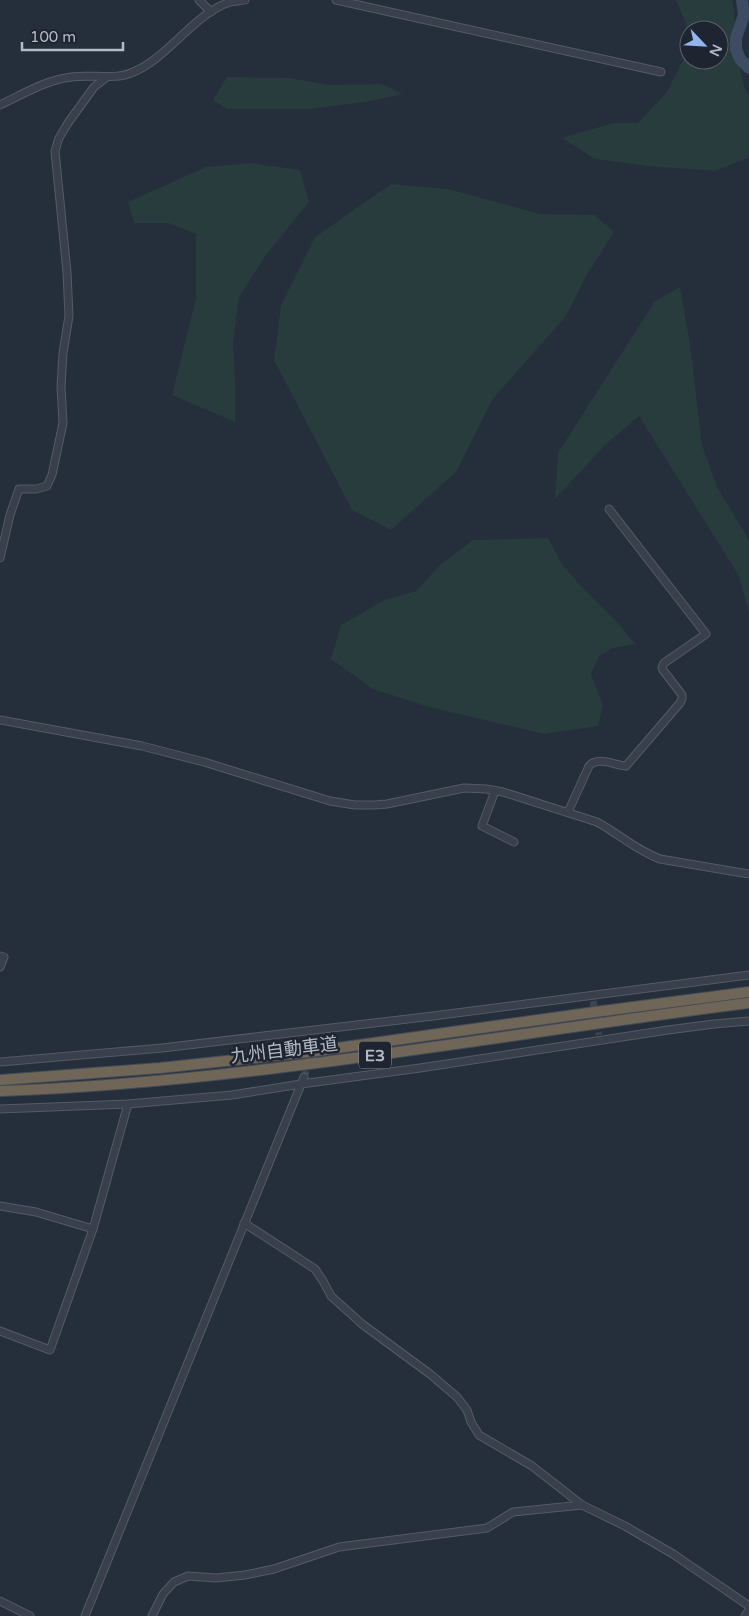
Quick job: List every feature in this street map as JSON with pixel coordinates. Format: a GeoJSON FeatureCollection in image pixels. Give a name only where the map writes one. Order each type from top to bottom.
{"type":"FeatureCollection","features":[{"type":"Feature","properties":{"kind":"highway","name":"九州自動車道"},"geometry":{"type":"LineString","coordinates":[[0,1080],[160,1068],[309,1052],[749,992]]}},
{"type":"Feature","properties":{"kind":"highway","name":"九州自動車道"},"geometry":{"type":"LineString","coordinates":[[0,1091],[134,1082],[269,1068],[749,1003]]}},
{"type":"Feature","properties":{"kind":"street"},"geometry":{"type":"LineString","coordinates":[[199,0],[211,12]]}},
{"type":"Feature","properties":{"kind":"street"},"geometry":{"type":"LineString","coordinates":[[0,105],[50,81],[70,76],[97,75],[107,77],[130,74],[158,56],[211,12],[231,2],[245,0]]}},
{"type":"Feature","properties":{"kind":"street"},"geometry":{"type":"LineString","coordinates":[[336,0],[661,72]]}},
{"type":"Feature","properties":{"kind":"street"},"geometry":{"type":"LineString","coordinates":[[0,558],[10,515],[19,489],[36,490],[47,486],[52,475],[63,423],[61,387],[63,353],[69,316],[67,272],[55,151],[59,138],[68,123],[94,87],[107,77]]}},
{"type":"Feature","properties":{"kind":"street"},"geometry":{"type":"LineString","coordinates":[[568,812],[589,766],[593,762],[598,761],[626,766],[680,703],[682,695],[662,670],[662,667],[664,663],[706,634],[609,508]]}},
{"type":"Feature","properties":{"kind":"street"},"geometry":{"type":"LineString","coordinates":[[0,720],[142,746],[204,762],[330,801],[348,804],[387,804],[464,788],[495,791],[597,822],[611,829],[635,847],[660,859],[749,874]]}},
{"type":"Feature","properties":{"kind":"street"},"geometry":{"type":"LineString","coordinates":[[495,791],[482,826],[514,842]]}},
{"type":"Feature","properties":{"kind":"street"},"geometry":{"type":"LineString","coordinates":[[0,956],[4,957],[0,967]]}},
{"type":"Feature","properties":{"kind":"street"},"geometry":{"type":"LineString","coordinates":[[0,1062],[162,1048],[593,998],[749,975]]}},
{"type":"Feature","properties":{"kind":"street"},"geometry":{"type":"LineString","coordinates":[[0,1109],[128,1104],[232,1095],[302,1080],[420,1068],[599,1038],[749,1021]]}},
{"type":"Feature","properties":{"kind":"street"},"geometry":{"type":"LineString","coordinates":[[320,1037],[322,1029]]}},
{"type":"Feature","properties":{"kind":"street"},"geometry":{"type":"LineString","coordinates":[[85,1616],[302,1080]]}},
{"type":"Feature","properties":{"kind":"street"},"geometry":{"type":"LineString","coordinates":[[0,1331],[50,1350],[93,1229],[128,1104]]}},
{"type":"Feature","properties":{"kind":"street"},"geometry":{"type":"LineString","coordinates":[[0,1206],[36,1212],[93,1229]]}},
{"type":"Feature","properties":{"kind":"street"},"geometry":{"type":"LineString","coordinates":[[244,1223],[315,1269],[331,1296],[362,1324],[430,1374],[457,1397],[467,1410],[471,1422],[479,1435],[532,1466],[582,1505],[650,1540],[697,1569],[749,1606]]}},
{"type":"Feature","properties":{"kind":"street"},"geometry":{"type":"LineString","coordinates":[[152,1616],[163,1594],[174,1582],[188,1576],[216,1578],[245,1575],[274,1569],[339,1547],[487,1528],[513,1512],[582,1505]]}},
{"type":"Feature","properties":{"kind":"street"},"geometry":{"type":"LineString","coordinates":[[0,1601],[30,1616]]}},
{"type":"Feature","properties":{"kind":"street"},"geometry":{"type":"LineString","coordinates":[[745,1616],[749,1610]]}},
{"type":"Feature","properties":{"kind":"shaded area"},"geometry":{"type":"Polygon","coordinates":[[[676,0],[731,0],[733,2],[742,78],[749,95],[749,157],[716,171],[647,166],[595,159],[562,138],[613,123],[638,123],[667,92],[679,68],[679,70],[729,70],[729,20],[685,20],[676,0]]]}},
{"type":"Feature","properties":{"kind":"shaded area"},"geometry":{"type":"Polygon","coordinates":[[[227,77],[290,78],[328,85],[381,84],[403,94],[371,101],[310,109],[227,109],[213,100],[227,77]]]}},
{"type":"Feature","properties":{"kind":"shaded area"},"geometry":{"type":"Polygon","coordinates":[[[251,163],[300,170],[309,202],[266,255],[239,297],[233,344],[235,422],[172,395],[196,298],[196,234],[168,223],[134,223],[128,202],[206,167],[251,163]]]}},
{"type":"Feature","properties":{"kind":"shaded area"},"geometry":{"type":"Polygon","coordinates":[[[391,184],[448,189],[540,214],[594,215],[614,232],[585,278],[566,316],[492,400],[456,472],[391,530],[352,510],[274,360],[281,305],[315,237],[391,184]]]}},
{"type":"Feature","properties":{"kind":"shaded area"},"geometry":{"type":"Polygon","coordinates":[[[680,287],[690,344],[702,445],[717,487],[749,540],[749,613],[739,576],[639,416],[605,445],[555,499],[558,453],[655,301],[680,287]]]}},
{"type":"Feature","properties":{"kind":"shaded area"},"geometry":{"type":"Polygon","coordinates":[[[548,538],[561,563],[619,624],[635,644],[613,648],[599,656],[591,674],[603,705],[598,726],[544,734],[429,707],[373,689],[331,659],[341,625],[385,600],[416,591],[441,564],[473,540],[548,538]]]}},
{"type":"Feature","properties":{"kind":"waterway"},"geometry":{"type":"LineString","coordinates":[[742,0],[744,15],[736,38],[736,49],[740,59],[749,68]]}},
{"type":"Feature","properties":{"kind":"tunnel"},"geometry":{"type":"LineString","coordinates":[[593,1001],[599,1035]]}},
{"type":"Feature","properties":{"kind":"tunnel"},"geometry":{"type":"LineString","coordinates":[[304,1077],[320,1037]]}}]}
